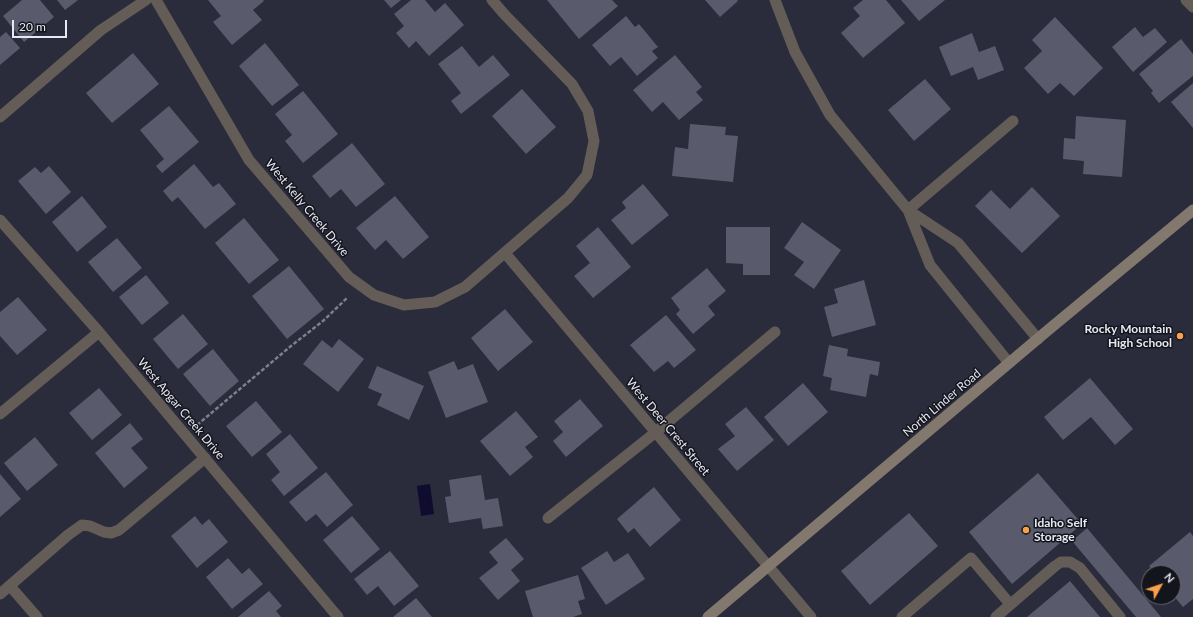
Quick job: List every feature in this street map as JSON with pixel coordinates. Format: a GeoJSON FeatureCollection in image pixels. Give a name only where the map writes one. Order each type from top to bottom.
{"type":"FeatureCollection","features":[{"type":"Feature","properties":{"kind":"main road","name":"North Linder Road"},"geometry":{"type":"LineString","coordinates":[[708,617],[1193,210]]}},
{"type":"Feature","properties":{"kind":"street"},"geometry":{"type":"LineString","coordinates":[[0,117],[101,30],[146,0]]}},
{"type":"Feature","properties":{"kind":"street","name":"West Kelly Creek Drive"},"geometry":{"type":"LineString","coordinates":[[156,0],[249,160],[349,277],[374,295],[404,306],[435,302],[466,287],[568,198],[587,175],[594,141],[588,111],[572,84],[492,0]]}},
{"type":"Feature","properties":{"kind":"street"},"geometry":{"type":"LineString","coordinates":[[775,0],[794,52],[830,115],[908,210],[958,243],[1038,339]]}},
{"type":"Feature","properties":{"kind":"street"},"geometry":{"type":"LineString","coordinates":[[1186,0],[1193,7]]}},
{"type":"Feature","properties":{"kind":"street"},"geometry":{"type":"LineString","coordinates":[[908,210],[1013,121]]}},
{"type":"Feature","properties":{"kind":"street"},"geometry":{"type":"LineString","coordinates":[[908,210],[930,265],[1009,363]]}},
{"type":"Feature","properties":{"kind":"street","name":"West Apgar Creek Drive"},"geometry":{"type":"LineString","coordinates":[[0,220],[99,332],[338,617]]}},
{"type":"Feature","properties":{"kind":"street","name":"West Deer Crest Street"},"geometry":{"type":"LineString","coordinates":[[505,253],[811,617]]}},
{"type":"Feature","properties":{"kind":"street"},"geometry":{"type":"LineString","coordinates":[[0,414],[99,332]]}},
{"type":"Feature","properties":{"kind":"street"},"geometry":{"type":"LineString","coordinates":[[548,518],[656,432],[775,332]]}},
{"type":"Feature","properties":{"kind":"street"},"geometry":{"type":"LineString","coordinates":[[0,594],[68,535],[82,525],[111,533],[119,530],[205,458]]}},
{"type":"Feature","properties":{"kind":"street"},"geometry":{"type":"LineString","coordinates":[[902,617],[971,558],[1010,604]]}},
{"type":"Feature","properties":{"kind":"street"},"geometry":{"type":"LineString","coordinates":[[996,617],[1061,562],[1070,562],[1080,568],[1120,617]]}},
{"type":"Feature","properties":{"kind":"street"},"geometry":{"type":"LineString","coordinates":[[10,586],[32,616]]}},
{"type":"Feature","properties":{"kind":"path"},"geometry":{"type":"LineString","coordinates":[[197,425],[290,346],[324,321],[347,298]]}},
{"type":"Feature","properties":{"kind":"shaded area"},"geometry":{"type":"Polygon","coordinates":[[[430,484],[434,514],[421,516],[417,486],[430,484]]]}},
{"type":"Feature","properties":{"kind":"building"},"geometry":{"type":"Polygon","coordinates":[[[22,0],[40,0],[54,17],[24,42],[3,16],[22,0]]]}},
{"type":"Feature","properties":{"kind":"building"},"geometry":{"type":"Polygon","coordinates":[[[57,0],[78,0],[65,10],[57,0]]]}},
{"type":"Feature","properties":{"kind":"building"},"geometry":{"type":"Polygon","coordinates":[[[208,0],[263,0],[264,1],[253,10],[262,20],[232,45],[213,22],[221,16],[208,0]]]}},
{"type":"Feature","properties":{"kind":"building"},"geometry":{"type":"Polygon","coordinates":[[[384,0],[401,0],[391,8],[384,0]]]}},
{"type":"Feature","properties":{"kind":"building"},"geometry":{"type":"Polygon","coordinates":[[[411,0],[425,0],[435,12],[445,3],[464,25],[429,56],[416,41],[409,48],[396,33],[404,26],[394,14],[411,0]]]}},
{"type":"Feature","properties":{"kind":"building"},"geometry":{"type":"Polygon","coordinates":[[[547,0],[612,0],[618,6],[579,39],[547,0]]]}},
{"type":"Feature","properties":{"kind":"building"},"geometry":{"type":"Polygon","coordinates":[[[705,0],[737,0],[738,1],[720,17],[705,0]]]}},
{"type":"Feature","properties":{"kind":"building"},"geometry":{"type":"Polygon","coordinates":[[[863,0],[886,0],[905,23],[863,58],[841,33],[860,16],[853,8],[863,0]]]}},
{"type":"Feature","properties":{"kind":"building"},"geometry":{"type":"Polygon","coordinates":[[[901,0],[945,0],[919,21],[901,0]]]}},
{"type":"Feature","properties":{"kind":"building"},"geometry":{"type":"Polygon","coordinates":[[[626,16],[635,27],[639,24],[658,47],[652,51],[658,58],[637,76],[621,57],[610,66],[592,45],[626,16]]]}},
{"type":"Feature","properties":{"kind":"building"},"geometry":{"type":"Polygon","coordinates":[[[1055,17],[1103,68],[1074,96],[1060,83],[1048,94],[1024,68],[1042,51],[1032,40],[1055,17]]]}},
{"type":"Feature","properties":{"kind":"building"},"geometry":{"type":"Polygon","coordinates":[[[1135,27],[1143,37],[1155,28],[1167,42],[1133,72],[1112,47],[1135,27]]]}},
{"type":"Feature","properties":{"kind":"building"},"geometry":{"type":"Polygon","coordinates":[[[6,32],[20,48],[0,65],[0,37],[6,32]]]}},
{"type":"Feature","properties":{"kind":"building"},"geometry":{"type":"Polygon","coordinates":[[[972,33],[979,52],[995,46],[1004,70],[978,80],[973,67],[951,76],[939,47],[972,33]]]}},
{"type":"Feature","properties":{"kind":"building"},"geometry":{"type":"Polygon","coordinates":[[[1181,39],[1193,54],[1193,76],[1159,103],[1151,93],[1153,91],[1139,74],[1181,39]]]}},
{"type":"Feature","properties":{"kind":"building"},"geometry":{"type":"Polygon","coordinates":[[[265,43],[299,85],[272,106],[239,66],[265,43]]]}},
{"type":"Feature","properties":{"kind":"building"},"geometry":{"type":"Polygon","coordinates":[[[462,46],[479,67],[493,55],[510,75],[461,114],[451,101],[461,93],[438,64],[462,46]]]}},
{"type":"Feature","properties":{"kind":"building"},"geometry":{"type":"Polygon","coordinates":[[[133,53],[159,84],[112,123],[86,93],[133,53]]]}},
{"type":"Feature","properties":{"kind":"building"},"geometry":{"type":"Polygon","coordinates":[[[675,55],[702,87],[696,92],[703,100],[679,120],[663,102],[652,112],[633,90],[675,55]]]}},
{"type":"Feature","properties":{"kind":"building"},"geometry":{"type":"Polygon","coordinates":[[[925,79],[951,109],[914,141],[888,110],[925,79]]]}},
{"type":"Feature","properties":{"kind":"building"},"geometry":{"type":"Polygon","coordinates":[[[1193,83],[1193,128],[1171,102],[1193,83]]]}},
{"type":"Feature","properties":{"kind":"building"},"geometry":{"type":"Polygon","coordinates":[[[522,89],[556,127],[526,154],[492,116],[522,89]]]}},
{"type":"Feature","properties":{"kind":"building"},"geometry":{"type":"Polygon","coordinates":[[[303,91],[338,134],[303,163],[285,141],[292,135],[275,114],[303,91]]]}},
{"type":"Feature","properties":{"kind":"building"},"geometry":{"type":"Polygon","coordinates":[[[169,106],[199,142],[162,173],[156,166],[164,159],[140,130],[169,106]]]}},
{"type":"Feature","properties":{"kind":"building"},"geometry":{"type":"Polygon","coordinates":[[[1076,116],[1126,120],[1122,177],[1083,174],[1084,161],[1063,159],[1064,138],[1075,139],[1076,116]]]}},
{"type":"Feature","properties":{"kind":"building"},"geometry":{"type":"Polygon","coordinates":[[[690,124],[726,127],[725,135],[738,136],[733,182],[672,176],[675,147],[688,149],[690,124]]]}},
{"type":"Feature","properties":{"kind":"building"},"geometry":{"type":"Polygon","coordinates":[[[352,143],[385,184],[356,207],[341,189],[330,198],[312,176],[352,143]]]}},
{"type":"Feature","properties":{"kind":"building"},"geometry":{"type":"Polygon","coordinates":[[[194,164],[213,187],[219,183],[236,204],[205,229],[178,197],[172,202],[163,191],[194,164]]]}},
{"type":"Feature","properties":{"kind":"building"},"geometry":{"type":"Polygon","coordinates":[[[49,166],[71,192],[46,214],[18,181],[35,167],[41,173],[49,166]]]}},
{"type":"Feature","properties":{"kind":"building"},"geometry":{"type":"Polygon","coordinates":[[[643,184],[669,215],[632,245],[611,220],[626,208],[622,202],[643,184]]]}},
{"type":"Feature","properties":{"kind":"building"},"geometry":{"type":"Polygon","coordinates":[[[1032,187],[1060,216],[1022,253],[975,206],[991,190],[1010,209],[1032,187]]]}},
{"type":"Feature","properties":{"kind":"building"},"geometry":{"type":"Polygon","coordinates":[[[82,196],[107,227],[77,252],[52,222],[82,196]]]}},
{"type":"Feature","properties":{"kind":"building"},"geometry":{"type":"Polygon","coordinates":[[[395,196],[429,237],[403,259],[386,240],[375,250],[356,228],[395,196]]]}},
{"type":"Feature","properties":{"kind":"building"},"geometry":{"type":"Polygon","coordinates":[[[244,218],[279,260],[249,284],[215,243],[244,218]]]}},
{"type":"Feature","properties":{"kind":"building"},"geometry":{"type":"Polygon","coordinates":[[[802,222],[841,250],[814,289],[794,275],[804,262],[784,248],[802,222]]]}},
{"type":"Feature","properties":{"kind":"building"},"geometry":{"type":"Polygon","coordinates":[[[598,227],[631,267],[593,298],[574,276],[590,263],[576,246],[598,227]]]}},
{"type":"Feature","properties":{"kind":"building"},"geometry":{"type":"Polygon","coordinates":[[[726,227],[770,227],[770,275],[743,275],[743,264],[726,263],[726,227]]]}},
{"type":"Feature","properties":{"kind":"building"},"geometry":{"type":"Polygon","coordinates":[[[117,238],[142,268],[113,292],[88,262],[117,238]]]}},
{"type":"Feature","properties":{"kind":"building"},"geometry":{"type":"Polygon","coordinates":[[[289,266],[324,309],[287,339],[252,296],[289,266]]]}},
{"type":"Feature","properties":{"kind":"building"},"geometry":{"type":"Polygon","coordinates":[[[707,268],[726,291],[708,306],[715,315],[693,334],[676,314],[680,310],[671,298],[707,268]]]}},
{"type":"Feature","properties":{"kind":"building"},"geometry":{"type":"Polygon","coordinates":[[[146,275],[169,303],[142,325],[119,297],[146,275]]]}},
{"type":"Feature","properties":{"kind":"building"},"geometry":{"type":"Polygon","coordinates":[[[864,280],[876,325],[832,337],[824,307],[838,303],[834,289],[864,280]]]}},
{"type":"Feature","properties":{"kind":"building"},"geometry":{"type":"Polygon","coordinates":[[[18,297],[47,330],[17,355],[0,336],[0,312],[18,297]]]}},
{"type":"Feature","properties":{"kind":"building"},"geometry":{"type":"Polygon","coordinates":[[[505,309],[533,342],[498,371],[471,338],[505,309]]]}},
{"type":"Feature","properties":{"kind":"building"},"geometry":{"type":"Polygon","coordinates":[[[183,314],[208,344],[178,369],[153,339],[183,314]]]}},
{"type":"Feature","properties":{"kind":"building"},"geometry":{"type":"Polygon","coordinates":[[[666,315],[696,350],[674,368],[668,361],[654,372],[630,345],[666,315]]]}},
{"type":"Feature","properties":{"kind":"building"},"geometry":{"type":"Polygon","coordinates":[[[339,339],[364,359],[338,392],[303,364],[322,340],[332,348],[339,339]]]}},
{"type":"Feature","properties":{"kind":"building"},"geometry":{"type":"Polygon","coordinates":[[[829,345],[848,349],[847,356],[880,362],[878,376],[870,374],[866,397],[830,390],[832,378],[823,376],[829,345]]]}},
{"type":"Feature","properties":{"kind":"building"},"geometry":{"type":"Polygon","coordinates":[[[213,349],[239,381],[210,406],[183,374],[213,349]]]}},
{"type":"Feature","properties":{"kind":"building"},"geometry":{"type":"Polygon","coordinates":[[[454,361],[458,370],[473,364],[488,402],[446,418],[428,372],[454,361]]]}},
{"type":"Feature","properties":{"kind":"building"},"geometry":{"type":"Polygon","coordinates":[[[377,366],[424,386],[409,420],[377,405],[382,394],[368,388],[377,366]]]}},
{"type":"Feature","properties":{"kind":"building"},"geometry":{"type":"Polygon","coordinates":[[[1090,378],[1133,429],[1115,445],[1091,417],[1063,440],[1044,417],[1090,378]]]}},
{"type":"Feature","properties":{"kind":"building"},"geometry":{"type":"Polygon","coordinates":[[[803,383],[828,412],[788,446],[764,417],[803,383]]]}},
{"type":"Feature","properties":{"kind":"building"},"geometry":{"type":"Polygon","coordinates":[[[99,388],[122,415],[92,440],[69,413],[99,388]]]}},
{"type":"Feature","properties":{"kind":"building"},"geometry":{"type":"Polygon","coordinates":[[[580,399],[603,426],[566,457],[553,441],[563,432],[554,421],[580,399]]]}},
{"type":"Feature","properties":{"kind":"building"},"geometry":{"type":"Polygon","coordinates":[[[256,401],[282,432],[252,457],[226,426],[256,401]]]}},
{"type":"Feature","properties":{"kind":"building"},"geometry":{"type":"Polygon","coordinates":[[[746,407],[774,440],[737,471],[718,449],[735,436],[725,424],[746,407]]]}},
{"type":"Feature","properties":{"kind":"building"},"geometry":{"type":"Polygon","coordinates":[[[516,411],[538,437],[525,447],[533,457],[510,476],[480,441],[516,411]]]}},
{"type":"Feature","properties":{"kind":"building"},"geometry":{"type":"Polygon","coordinates":[[[130,423],[143,439],[131,448],[148,468],[124,488],[95,453],[130,423]]]}},
{"type":"Feature","properties":{"kind":"building"},"geometry":{"type":"Polygon","coordinates":[[[290,434],[318,468],[284,496],[271,480],[280,472],[266,454],[290,434]]]}},
{"type":"Feature","properties":{"kind":"building"},"geometry":{"type":"Polygon","coordinates":[[[35,437],[58,465],[27,491],[4,463],[35,437]]]}},
{"type":"Feature","properties":{"kind":"building"},"geometry":{"type":"Polygon","coordinates":[[[326,472],[353,505],[327,527],[316,514],[306,522],[289,502],[326,472]]]}},
{"type":"Feature","properties":{"kind":"building"},"geometry":{"type":"Polygon","coordinates":[[[1038,473],[1082,524],[1012,584],[969,532],[1038,473]]]}},
{"type":"Feature","properties":{"kind":"building"},"geometry":{"type":"Polygon","coordinates":[[[0,474],[21,499],[0,517],[0,474]]]}},
{"type":"Feature","properties":{"kind":"building"},"geometry":{"type":"Polygon","coordinates":[[[481,475],[485,500],[498,498],[503,526],[483,529],[481,518],[449,523],[445,497],[451,496],[449,480],[481,475]]]}},
{"type":"Feature","properties":{"kind":"building"},"geometry":{"type":"Polygon","coordinates":[[[654,487],[681,520],[650,547],[634,528],[628,533],[617,519],[654,487]]]}},
{"type":"Feature","properties":{"kind":"building"},"geometry":{"type":"Polygon","coordinates":[[[909,513],[938,546],[870,605],[841,571],[909,513]]]}},
{"type":"Feature","properties":{"kind":"building"},"geometry":{"type":"Polygon","coordinates":[[[195,516],[202,525],[209,519],[228,542],[197,568],[171,536],[195,516]]]}},
{"type":"Feature","properties":{"kind":"building"},"geometry":{"type":"Polygon","coordinates":[[[352,516],[380,549],[351,573],[323,540],[352,516]]]}},
{"type":"Feature","properties":{"kind":"building"},"geometry":{"type":"Polygon","coordinates":[[[1087,528],[1141,593],[1141,605],[1151,605],[1161,617],[1136,617],[1072,541],[1087,528]]]}},
{"type":"Feature","properties":{"kind":"building"},"geometry":{"type":"Polygon","coordinates":[[[1190,532],[1193,536],[1193,599],[1183,607],[1181,605],[1181,565],[1150,565],[1190,532]]]}},
{"type":"Feature","properties":{"kind":"building"},"geometry":{"type":"Polygon","coordinates":[[[506,538],[524,559],[511,570],[520,581],[498,600],[479,578],[498,563],[489,552],[506,538]]]}},
{"type":"Feature","properties":{"kind":"building"},"geometry":{"type":"Polygon","coordinates":[[[390,551],[419,586],[394,606],[378,586],[367,595],[354,579],[390,551]]]}},
{"type":"Feature","properties":{"kind":"building"},"geometry":{"type":"Polygon","coordinates":[[[607,551],[614,562],[628,553],[645,579],[606,605],[581,568],[607,551]]]}},
{"type":"Feature","properties":{"kind":"building"},"geometry":{"type":"Polygon","coordinates":[[[228,558],[242,574],[249,568],[263,584],[232,609],[206,577],[228,558]]]}},
{"type":"Feature","properties":{"kind":"building"},"geometry":{"type":"Polygon","coordinates":[[[578,575],[585,599],[578,601],[582,614],[573,617],[533,617],[525,591],[578,575]]]}},
{"type":"Feature","properties":{"kind":"building"},"geometry":{"type":"Polygon","coordinates":[[[1070,581],[1100,617],[1027,617],[1070,581]]]}},
{"type":"Feature","properties":{"kind":"building"},"geometry":{"type":"Polygon","coordinates":[[[269,591],[282,606],[276,611],[281,617],[238,617],[269,591]]]}},
{"type":"Feature","properties":{"kind":"building"},"geometry":{"type":"Polygon","coordinates":[[[416,598],[432,617],[393,617],[416,598]]]}},
{"type":"Feature","properties":{"kind":"place","name":"Rocky Mountain High School"},"geometry":{"type":"Point","coordinates":[1180,336]}},
{"type":"Feature","properties":{"kind":"place","name":"Idaho Self Storage"},"geometry":{"type":"Point","coordinates":[1026,530]}}]}
